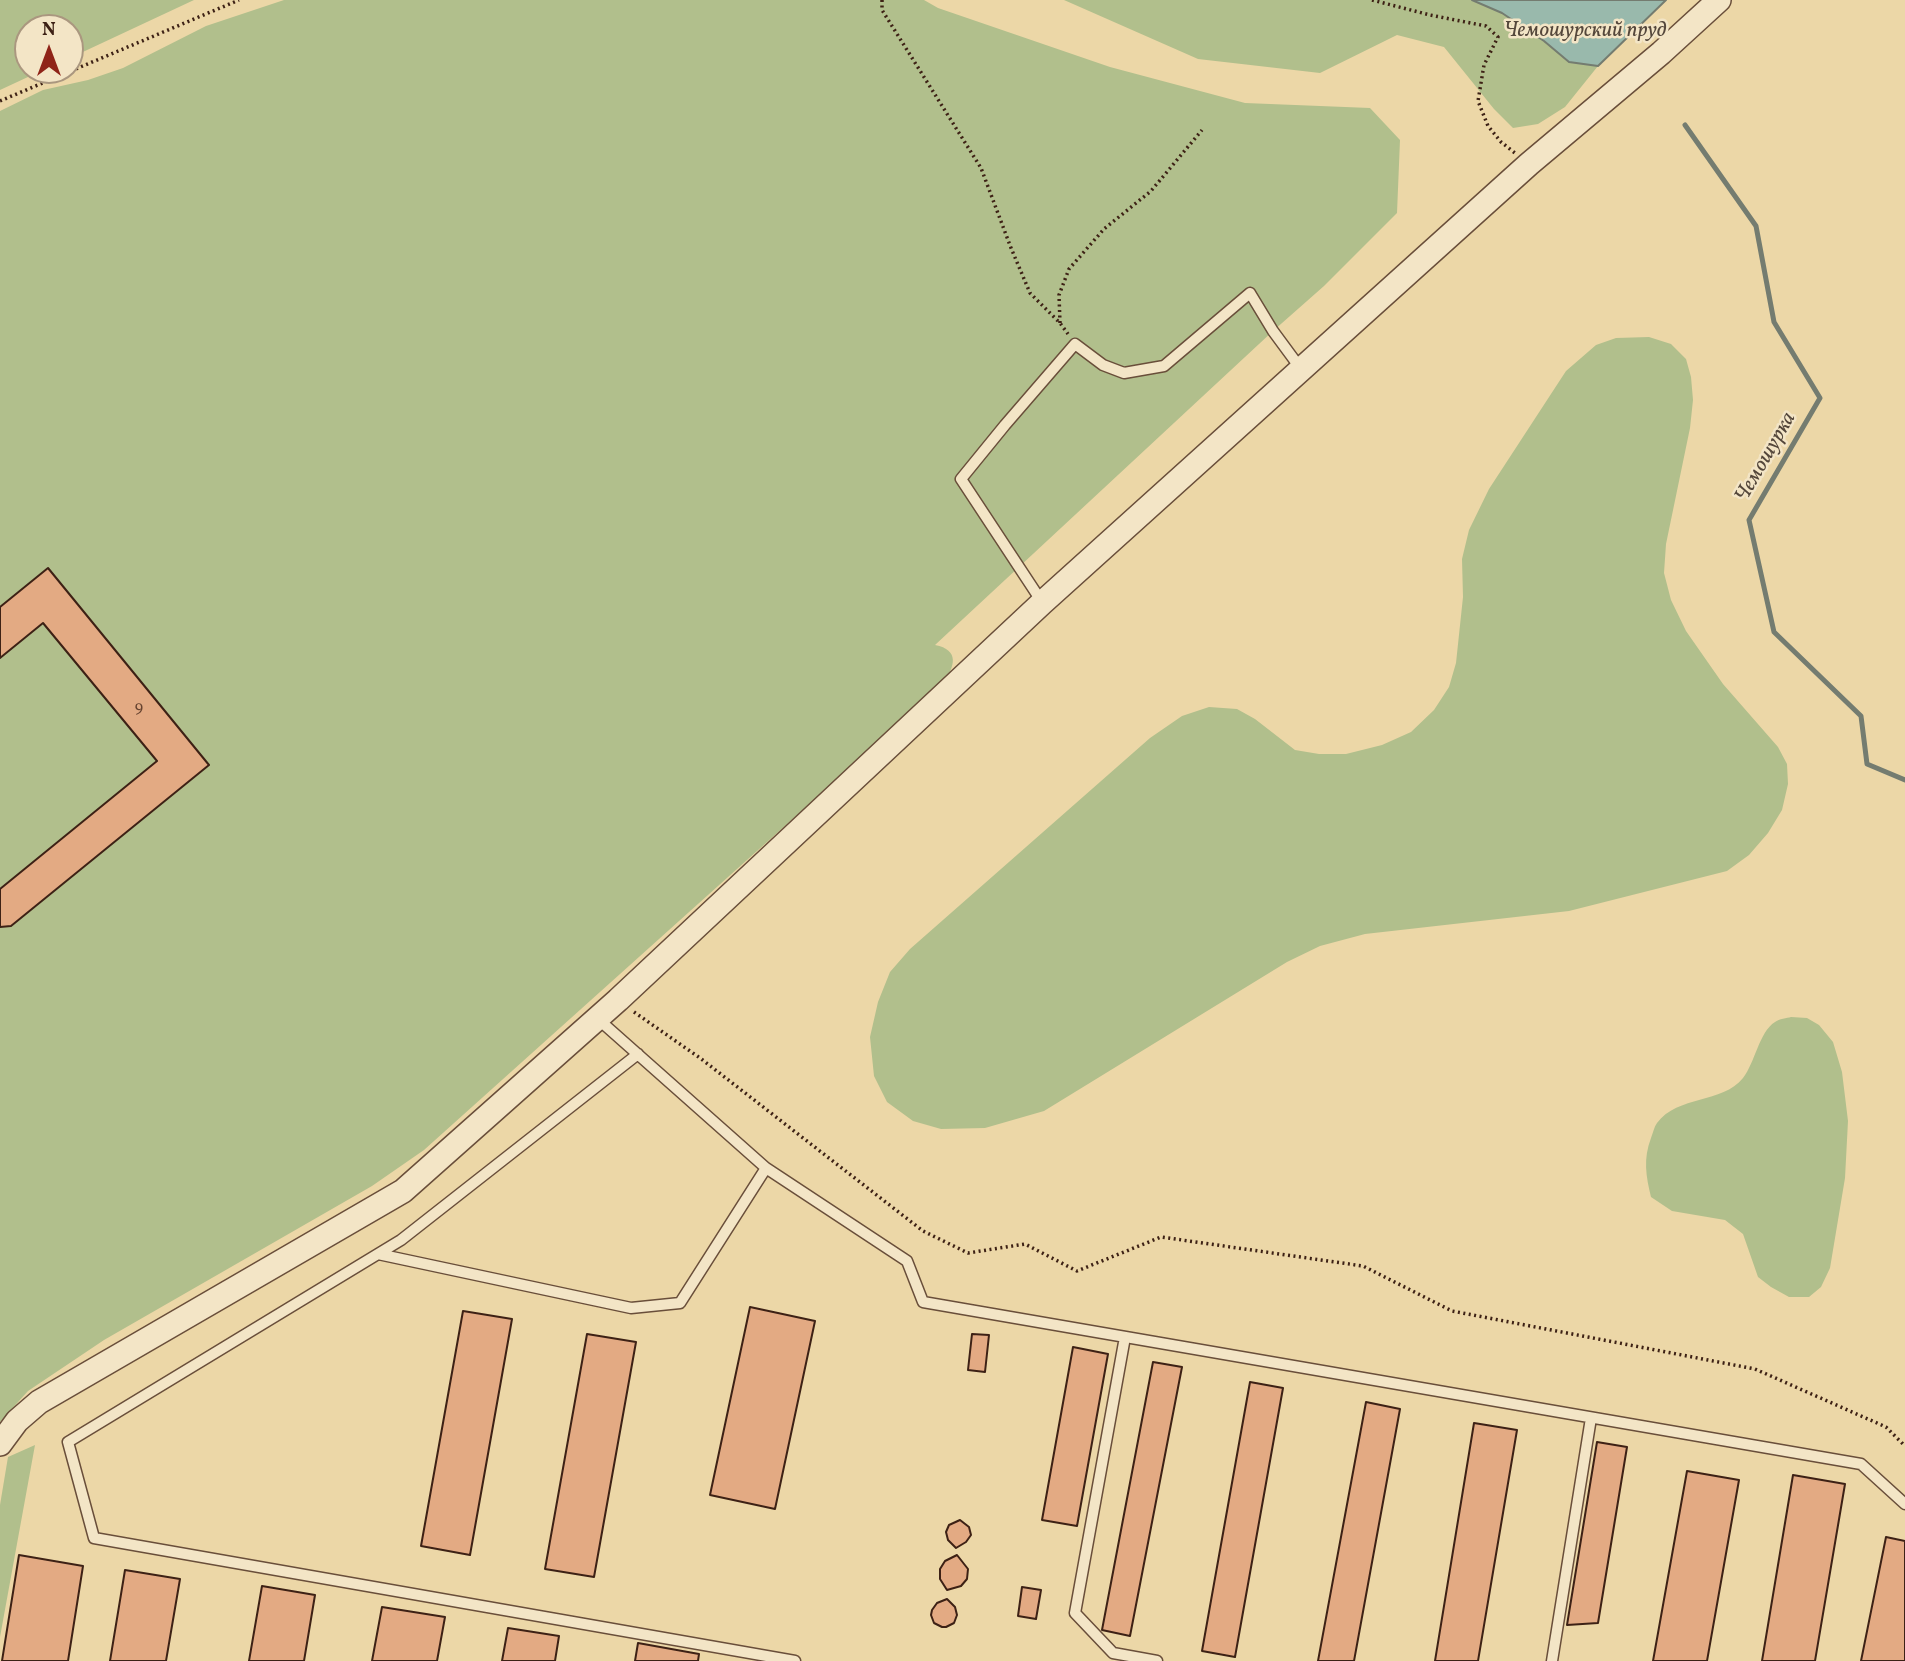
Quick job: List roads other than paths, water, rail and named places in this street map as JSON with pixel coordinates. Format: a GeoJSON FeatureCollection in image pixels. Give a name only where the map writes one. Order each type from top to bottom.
{"type":"FeatureCollection","features":[{"type":"Feature","properties":{"kind":"street"},"geometry":{"type":"LineString","coordinates":[[0,1444],[17,1421],[39,1402],[403,1192],[618,1000],[1042,603],[1529,164],[1661,53],[1719,0]]}},
{"type":"Feature","properties":{"kind":"lane"},"geometry":{"type":"LineString","coordinates":[[1042,603],[961,479],[1075,344],[1103,365],[1124,373],[1164,366],[1250,293],[1301,369]]}},
{"type":"Feature","properties":{"kind":"lane"},"geometry":{"type":"LineString","coordinates":[[598,1018],[766,1168],[907,1261],[923,1302],[1861,1464],[1905,1504]]}},
{"type":"Feature","properties":{"kind":"lane"},"geometry":{"type":"LineString","coordinates":[[638,1054],[401,1240],[68,1443],[94,1538],[795,1661]]}},
{"type":"Feature","properties":{"kind":"lane"},"geometry":{"type":"LineString","coordinates":[[378,1254],[631,1308],[680,1303],[766,1168]]}},
{"type":"Feature","properties":{"kind":"lane"},"geometry":{"type":"LineString","coordinates":[[1125,1337],[1075,1613],[1113,1653],[1157,1661]]}},
{"type":"Feature","properties":{"kind":"lane"},"geometry":{"type":"LineString","coordinates":[[1552,1661],[1591,1418]]}},
{"type":"Feature","properties":{"kind":"water","name":"Чемошурский пруд"},"geometry":{"type":"Polygon","coordinates":[[[1472,0],[1666,0],[1598,66],[1569,62],[1544,41],[1502,13],[1472,0]]]}},
{"type":"Feature","properties":{"kind":"waterway","name":"Чемошурка"},"geometry":{"type":"LineString","coordinates":[[1685,125],[1756,226],[1774,322],[1820,398],[1749,520],[1774,632],[1861,716],[1867,764],[1905,780]]}}]}
